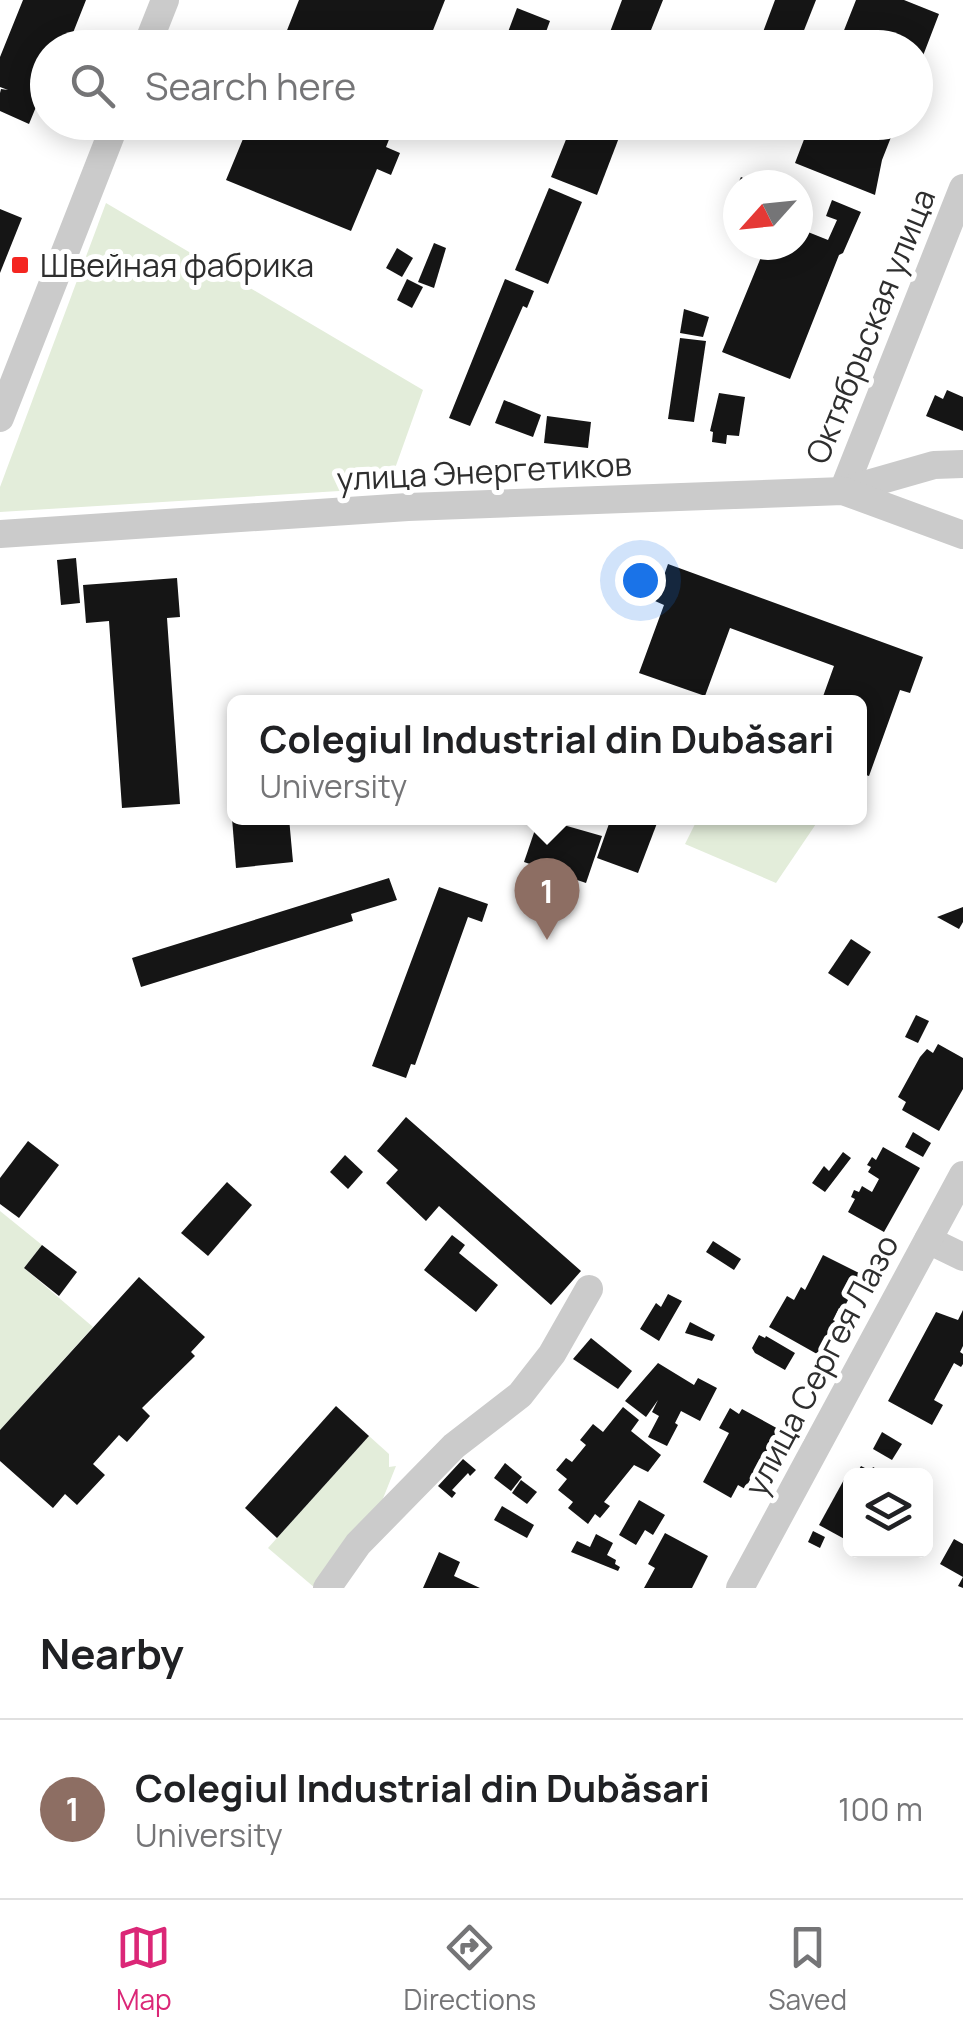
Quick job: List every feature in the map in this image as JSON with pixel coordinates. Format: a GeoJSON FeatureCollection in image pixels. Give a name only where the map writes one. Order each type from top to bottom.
{"type":"FeatureCollection","features":[{"type":"Feature","properties":{"kind":"street"},"geometry":{"type":"LineString","coordinates":[[153,30],[165,0]]}},
{"type":"Feature","properties":{"kind":"street"},"geometry":{"type":"LineString","coordinates":[[0,418],[109,140]]}},
{"type":"Feature","properties":{"kind":"street","name":"Октябрьская улица"},"geometry":{"type":"LineString","coordinates":[[843,491],[963,188]]}},
{"type":"Feature","properties":{"kind":"street"},"geometry":{"type":"LineString","coordinates":[[843,491],[934,465],[963,464]]}},
{"type":"Feature","properties":{"kind":"street","name":"улица Энергетиков"},"geometry":{"type":"LineString","coordinates":[[0,534],[408,508],[843,491],[963,535]]}},
{"type":"Feature","properties":{"kind":"street","name":"улица Сергея Лазо"},"geometry":{"type":"LineString","coordinates":[[740,1588],[963,1175]]}},
{"type":"Feature","properties":{"kind":"street"},"geometry":{"type":"LineString","coordinates":[[928,1240],[963,1256]]}},
{"type":"Feature","properties":{"kind":"street"},"geometry":{"type":"LineString","coordinates":[[327,1588],[358,1544],[454,1446],[520,1395],[552,1354],[589,1289]]}},
{"type":"Feature","properties":{"kind":"green space"},"geometry":{"type":"Polygon","coordinates":[[[106,203],[423,390],[388,488],[0,512],[0,487],[106,203]]]}},
{"type":"Feature","properties":{"kind":"green space"},"geometry":{"type":"Polygon","coordinates":[[[694,825],[815,825],[776,883],[685,844],[694,825]]]}},
{"type":"Feature","properties":{"kind":"green space"},"geometry":{"type":"Polygon","coordinates":[[[0,1211],[42,1245],[24,1268],[93,1327],[0,1430],[0,1211]]]}},
{"type":"Feature","properties":{"kind":"green space"},"geometry":{"type":"Polygon","coordinates":[[[369,1436],[389,1454],[389,1467],[396,1466],[382,1501],[315,1588],[268,1548],[369,1436]]]}},
{"type":"Feature","properties":{"kind":"building"},"geometry":{"type":"Polygon","coordinates":[[[23,0],[86,0],[74,30],[30,30],[29,124],[0,111],[1,89],[8,90],[0,87],[0,57],[23,0]]]}},
{"type":"Feature","properties":{"kind":"building"},"geometry":{"type":"Polygon","coordinates":[[[299,0],[445,0],[433,30],[287,30],[299,0]]]}},
{"type":"Feature","properties":{"kind":"building"},"geometry":{"type":"Polygon","coordinates":[[[622,0],[663,0],[651,30],[611,30],[622,0]]]}},
{"type":"Feature","properties":{"kind":"building"},"geometry":{"type":"Polygon","coordinates":[[[775,0],[816,0],[804,30],[764,30],[775,0]]]}},
{"type":"Feature","properties":{"kind":"building"},"geometry":{"type":"Polygon","coordinates":[[[856,0],[904,0],[939,14],[933,30],[844,30],[856,0]]]}},
{"type":"Feature","properties":{"kind":"building"},"geometry":{"type":"Polygon","coordinates":[[[517,8],[550,21],[547,30],[509,30],[517,8]]]}},
{"type":"Feature","properties":{"kind":"building"},"geometry":{"type":"Polygon","coordinates":[[[243,140],[389,140],[386,147],[400,153],[391,175],[377,169],[351,231],[226,180],[243,140]]]}},
{"type":"Feature","properties":{"kind":"building"},"geometry":{"type":"Polygon","coordinates":[[[566,140],[618,140],[597,195],[551,177],[566,140]]]}},
{"type":"Feature","properties":{"kind":"building"},"geometry":{"type":"Polygon","coordinates":[[[804,140],[890,140],[875,195],[795,163],[804,140]]]}},
{"type":"Feature","properties":{"kind":"building"},"geometry":{"type":"Polygon","coordinates":[[[549,188],[582,202],[548,284],[515,270],[549,188]]]}},
{"type":"Feature","properties":{"kind":"building"},"geometry":{"type":"Polygon","coordinates":[[[832,200],[861,212],[839,255],[790,379],[722,352],[760,260],[813,260],[813,234],[828,240],[837,220],[826,216],[832,200]]]}},
{"type":"Feature","properties":{"kind":"building"},"geometry":{"type":"Polygon","coordinates":[[[0,209],[22,218],[0,273],[0,209]]]}},
{"type":"Feature","properties":{"kind":"building"},"geometry":{"type":"Polygon","coordinates":[[[434,243],[446,248],[434,288],[418,282],[434,243]]]}},
{"type":"Feature","properties":{"kind":"building"},"geometry":{"type":"Polygon","coordinates":[[[397,248],[413,258],[402,277],[386,268],[397,248]]]}},
{"type":"Feature","properties":{"kind":"building"},"geometry":{"type":"Polygon","coordinates":[[[407,279],[423,287],[412,308],[397,300],[407,279]]]}},
{"type":"Feature","properties":{"kind":"building"},"geometry":{"type":"Polygon","coordinates":[[[505,279],[534,291],[527,308],[523,306],[470,426],[449,418],[505,279]]]}},
{"type":"Feature","properties":{"kind":"building"},"geometry":{"type":"Polygon","coordinates":[[[684,309],[709,317],[703,337],[680,333],[684,309]]]}},
{"type":"Feature","properties":{"kind":"building"},"geometry":{"type":"Polygon","coordinates":[[[680,338],[706,341],[694,422],[668,419],[680,338]]]}},
{"type":"Feature","properties":{"kind":"building"},"geometry":{"type":"Polygon","coordinates":[[[947,390],[963,397],[963,431],[926,416],[935,395],[943,399],[947,390]]]}},
{"type":"Feature","properties":{"kind":"building"},"geometry":{"type":"Polygon","coordinates":[[[719,393],[745,397],[739,436],[727,435],[726,444],[712,442],[710,431],[719,393]]]}},
{"type":"Feature","properties":{"kind":"building"},"geometry":{"type":"Polygon","coordinates":[[[504,400],[541,415],[533,437],[495,423],[504,400]]]}},
{"type":"Feature","properties":{"kind":"building"},"geometry":{"type":"Polygon","coordinates":[[[547,416],[591,422],[588,448],[544,443],[547,416]]]}},
{"type":"Feature","properties":{"kind":"building"},"geometry":{"type":"Polygon","coordinates":[[[76,558],[80,603],[61,605],[57,560],[76,558]]]}},
{"type":"Feature","properties":{"kind":"building"},"geometry":{"type":"Polygon","coordinates":[[[668,564],[923,657],[910,693],[900,690],[869,776],[867,695],[824,695],[834,666],[730,628],[705,695],[639,673],[664,605],[655,601],[668,564]]]}},
{"type":"Feature","properties":{"kind":"building"},"geometry":{"type":"Polygon","coordinates":[[[177,578],[180,617],[167,618],[180,804],[122,808],[109,621],[86,623],[83,585],[177,578]]]}},
{"type":"Feature","properties":{"kind":"building"},"geometry":{"type":"Polygon","coordinates":[[[233,825],[290,825],[293,862],[236,868],[233,825]]]}},
{"type":"Feature","properties":{"kind":"building"},"geometry":{"type":"Polygon","coordinates":[[[537,825],[564,825],[602,836],[586,883],[524,862],[537,825]]]}},
{"type":"Feature","properties":{"kind":"building"},"geometry":{"type":"Polygon","coordinates":[[[609,825],[656,825],[638,873],[597,858],[609,825]]]}},
{"type":"Feature","properties":{"kind":"building"},"geometry":{"type":"Polygon","coordinates":[[[389,878],[397,900],[351,914],[353,921],[141,987],[132,958],[389,878]]]}},
{"type":"Feature","properties":{"kind":"building"},"geometry":{"type":"Polygon","coordinates":[[[439,887],[488,904],[482,922],[468,917],[415,1065],[411,1064],[406,1078],[372,1066],[439,887]]]}},
{"type":"Feature","properties":{"kind":"building"},"geometry":{"type":"Polygon","coordinates":[[[963,907],[959,929],[937,917],[963,907]]]}},
{"type":"Feature","properties":{"kind":"building"},"geometry":{"type":"Polygon","coordinates":[[[851,939],[871,952],[848,986],[828,973],[851,939]]]}},
{"type":"Feature","properties":{"kind":"building"},"geometry":{"type":"Polygon","coordinates":[[[916,1015],[929,1021],[918,1043],[905,1037],[916,1015]]]}},
{"type":"Feature","properties":{"kind":"building"},"geometry":{"type":"Polygon","coordinates":[[[938,1044],[963,1058],[963,1089],[939,1131],[902,1110],[906,1102],[898,1097],[920,1057],[927,1049],[933,1053],[938,1044]]]}},
{"type":"Feature","properties":{"kind":"building"},"geometry":{"type":"Polygon","coordinates":[[[406,1117],[581,1271],[551,1305],[439,1206],[426,1221],[386,1183],[398,1170],[377,1151],[406,1117]]]}},
{"type":"Feature","properties":{"kind":"building"},"geometry":{"type":"Polygon","coordinates":[[[913,1132],[931,1143],[923,1157],[905,1147],[913,1132]]]}},
{"type":"Feature","properties":{"kind":"building"},"geometry":{"type":"Polygon","coordinates":[[[28,1141],[59,1165],[19,1218],[0,1204],[0,1178],[28,1141]]]}},
{"type":"Feature","properties":{"kind":"building"},"geometry":{"type":"Polygon","coordinates":[[[883,1147],[920,1168],[884,1232],[848,1212],[855,1199],[851,1197],[854,1190],[859,1192],[862,1186],[872,1192],[879,1179],[868,1172],[871,1167],[867,1165],[872,1157],[876,1160],[883,1147]]]}},
{"type":"Feature","properties":{"kind":"building"},"geometry":{"type":"Polygon","coordinates":[[[843,1152],[851,1158],[825,1192],[812,1183],[824,1166],[829,1171],[843,1152]]]}},
{"type":"Feature","properties":{"kind":"building"},"geometry":{"type":"Polygon","coordinates":[[[345,1155],[363,1172],[348,1189],[330,1172],[345,1155]]]}},
{"type":"Feature","properties":{"kind":"building"},"geometry":{"type":"Polygon","coordinates":[[[227,1182],[252,1205],[208,1256],[181,1233],[227,1182]]]}},
{"type":"Feature","properties":{"kind":"building"},"geometry":{"type":"Polygon","coordinates":[[[452,1235],[465,1245],[459,1253],[498,1285],[476,1312],[424,1270],[452,1235]]]}},
{"type":"Feature","properties":{"kind":"building"},"geometry":{"type":"Polygon","coordinates":[[[713,1241],[741,1259],[734,1270],[706,1252],[713,1241]]]}},
{"type":"Feature","properties":{"kind":"building"},"geometry":{"type":"Polygon","coordinates":[[[42,1245],[77,1272],[59,1296],[24,1268],[42,1245]]]}},
{"type":"Feature","properties":{"kind":"building"},"geometry":{"type":"Polygon","coordinates":[[[823,1255],[861,1274],[817,1354],[769,1327],[787,1296],[794,1300],[801,1287],[805,1290],[823,1255]]]}},
{"type":"Feature","properties":{"kind":"building"},"geometry":{"type":"Polygon","coordinates":[[[139,1277],[205,1337],[191,1352],[195,1356],[142,1408],[150,1416],[127,1442],[119,1435],[93,1464],[105,1475],[77,1505],[65,1494],[53,1508],[0,1461],[0,1430],[139,1277]]]}},
{"type":"Feature","properties":{"kind":"building"},"geometry":{"type":"Polygon","coordinates":[[[668,1294],[682,1301],[659,1341],[640,1329],[656,1303],[661,1307],[668,1294]]]}},
{"type":"Feature","properties":{"kind":"building"},"geometry":{"type":"Polygon","coordinates":[[[963,1310],[963,1364],[961,1367],[954,1363],[934,1400],[943,1405],[932,1425],[888,1401],[936,1312],[958,1320],[963,1310]]]}},
{"type":"Feature","properties":{"kind":"building"},"geometry":{"type":"Polygon","coordinates":[[[690,1322],[715,1335],[712,1341],[685,1333],[690,1322]]]}},
{"type":"Feature","properties":{"kind":"building"},"geometry":{"type":"Polygon","coordinates":[[[759,1335],[795,1353],[785,1370],[755,1353],[752,1348],[759,1335]]]}},
{"type":"Feature","properties":{"kind":"building"},"geometry":{"type":"Polygon","coordinates":[[[591,1338],[632,1371],[618,1389],[573,1359],[591,1338]]]}},
{"type":"Feature","properties":{"kind":"building"},"geometry":{"type":"Polygon","coordinates":[[[658,1363],[694,1385],[698,1378],[717,1388],[700,1421],[681,1411],[667,1446],[648,1437],[659,1416],[652,1412],[658,1400],[646,1417],[625,1401],[658,1363]]]}},
{"type":"Feature","properties":{"kind":"building"},"geometry":{"type":"Polygon","coordinates":[[[336,1406],[369,1436],[277,1538],[245,1508],[336,1406]]]}},
{"type":"Feature","properties":{"kind":"building"},"geometry":{"type":"Polygon","coordinates":[[[623,1407],[639,1420],[631,1431],[661,1455],[648,1472],[634,1465],[604,1502],[610,1506],[600,1518],[595,1514],[588,1524],[568,1508],[573,1502],[558,1490],[567,1479],[556,1470],[566,1458],[572,1462],[586,1445],[580,1440],[593,1424],[603,1432],[623,1407]]]}},
{"type":"Feature","properties":{"kind":"building"},"geometry":{"type":"Polygon","coordinates":[[[730,1408],[739,1414],[742,1409],[782,1431],[745,1489],[738,1485],[731,1498],[703,1482],[729,1433],[719,1428],[730,1408]]]}},
{"type":"Feature","properties":{"kind":"building"},"geometry":{"type":"Polygon","coordinates":[[[882,1432],[902,1444],[892,1460],[873,1449],[882,1432]]]}},
{"type":"Feature","properties":{"kind":"building"},"geometry":{"type":"Polygon","coordinates":[[[463,1459],[476,1470],[452,1490],[456,1493],[452,1498],[438,1486],[463,1459]]]}},
{"type":"Feature","properties":{"kind":"building"},"geometry":{"type":"Polygon","coordinates":[[[505,1463],[522,1477],[511,1491],[494,1478],[505,1463]]]}},
{"type":"Feature","properties":{"kind":"building"},"geometry":{"type":"Polygon","coordinates":[[[521,1480],[537,1492],[527,1504],[512,1493],[521,1480]]]}},
{"type":"Feature","properties":{"kind":"building"},"geometry":{"type":"Polygon","coordinates":[[[843,1481],[843,1538],[819,1525],[843,1481]]]}},
{"type":"Feature","properties":{"kind":"building"},"geometry":{"type":"Polygon","coordinates":[[[639,1500],[665,1515],[653,1535],[645,1530],[636,1545],[619,1535],[639,1500]]]}},
{"type":"Feature","properties":{"kind":"building"},"geometry":{"type":"Polygon","coordinates":[[[502,1506],[534,1525],[527,1538],[494,1520],[502,1506]]]}},
{"type":"Feature","properties":{"kind":"building"},"geometry":{"type":"Polygon","coordinates":[[[813,1531],[825,1537],[820,1548],[808,1542],[813,1531]]]}},
{"type":"Feature","properties":{"kind":"building"},"geometry":{"type":"Polygon","coordinates":[[[665,1533],[708,1556],[692,1588],[644,1588],[655,1568],[648,1564],[665,1533]]]}},
{"type":"Feature","properties":{"kind":"building"},"geometry":{"type":"Polygon","coordinates":[[[596,1534],[613,1543],[607,1555],[616,1560],[618,1571],[571,1552],[577,1541],[590,1547],[596,1534]]]}},
{"type":"Feature","properties":{"kind":"building"},"geometry":{"type":"Polygon","coordinates":[[[954,1539],[963,1544],[963,1577],[940,1564],[954,1539]]]}},
{"type":"Feature","properties":{"kind":"building"},"geometry":{"type":"Polygon","coordinates":[[[439,1552],[460,1562],[454,1576],[480,1588],[423,1588],[439,1552]]]}},
{"type":"Feature","properties":{"kind":"place","name":"Швейная фабрика"},"geometry":{"type":"Point","coordinates":[20,265]}},
{"type":"Feature","properties":{"kind":"place","name":"Colegiul Industrial din Dubăsari"},"geometry":{"type":"Point","coordinates":[547,940]}}]}
